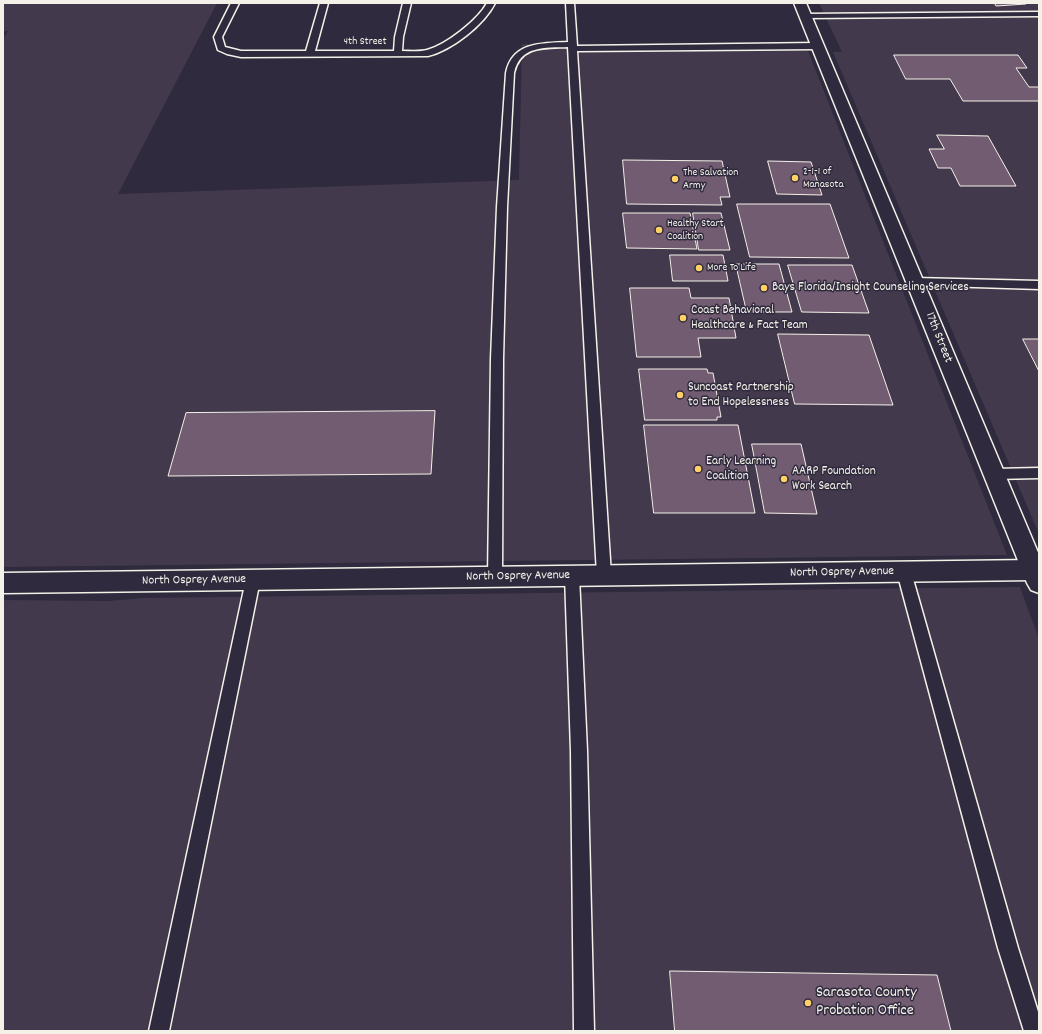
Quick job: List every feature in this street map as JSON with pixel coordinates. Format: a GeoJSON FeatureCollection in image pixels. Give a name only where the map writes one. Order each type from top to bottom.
{"type":"FeatureCollection","features":[{"type":"Feature","properties":{"kind":"street","name":"17th Street"},"geometry":{"type":"LineString","coordinates":[[803,9],[1036,577]]}},
{"type":"Feature","properties":{"kind":"street","name":"North Osprey Avenue"},"geometry":{"type":"LineString","coordinates":[[3,583],[904,572],[1036,577]]}},
{"type":"Feature","properties":{"kind":"lane","name":"4th Street"},"geometry":{"type":"LineString","coordinates":[[235,3],[218,37],[221,48],[230,52],[241,54],[428,53],[440,48],[475,24],[485,15],[490,3]]}},
{"type":"Feature","properties":{"kind":"lane"},"geometry":{"type":"LineString","coordinates":[[310,53],[324,3]]}},
{"type":"Feature","properties":{"kind":"lane"},"geometry":{"type":"LineString","coordinates":[[398,53],[399,37],[407,3]]}},
{"type":"Feature","properties":{"kind":"lane"},"geometry":{"type":"LineString","coordinates":[[570,3],[604,576]]}},
{"type":"Feature","properties":{"kind":"lane"},"geometry":{"type":"LineString","coordinates":[[803,9],[1039,14]]}},
{"type":"Feature","properties":{"kind":"lane"},"geometry":{"type":"LineString","coordinates":[[495,577],[497,359],[502,207],[510,73],[513,60],[522,52],[536,47],[818,46]]}},
{"type":"Feature","properties":{"kind":"lane"},"geometry":{"type":"LineString","coordinates":[[915,282],[1039,285]]}},
{"type":"Feature","properties":{"kind":"lane"},"geometry":{"type":"LineString","coordinates":[[994,474],[1039,473]]}},
{"type":"Feature","properties":{"kind":"lane"},"geometry":{"type":"LineString","coordinates":[[904,572],[1008,948],[1034,1031]]}},
{"type":"Feature","properties":{"kind":"lane"},"geometry":{"type":"LineString","coordinates":[[572,576],[579,752],[584,1031]]}},
{"type":"Feature","properties":{"kind":"lane"},"geometry":{"type":"LineString","coordinates":[[159,1031],[253,580]]}},
{"type":"Feature","properties":{"kind":"shaded area"},"geometry":{"type":"Polygon","coordinates":[[[3,3],[217,3],[118,194],[519,180],[522,44],[808,51],[1007,555],[3,567],[3,39],[8,31],[3,31],[3,3]]]}},
{"type":"Feature","properties":{"kind":"shaded area"},"geometry":{"type":"Polygon","coordinates":[[[819,3],[1039,3],[1039,534],[833,52],[842,52],[819,3]]]}},
{"type":"Feature","properties":{"kind":"shaded area"},"geometry":{"type":"Polygon","coordinates":[[[1020,587],[1039,639],[1039,1031],[3,1031],[3,600],[108,601],[145,598],[1020,587]]]}},
{"type":"Feature","properties":{"kind":"building"},"geometry":{"type":"Polygon","coordinates":[[[983,3],[1026,4],[996,6],[995,4],[983,3]]]}},
{"type":"Feature","properties":{"kind":"building"},"geometry":{"type":"Polygon","coordinates":[[[894,55],[1018,55],[1027,68],[1016,68],[1029,87],[1039,87],[1039,101],[963,101],[950,79],[906,79],[894,55]]]}},
{"type":"Feature","properties":{"kind":"building"},"geometry":{"type":"Polygon","coordinates":[[[937,135],[988,136],[1016,186],[960,186],[951,168],[938,168],[929,149],[944,149],[937,135]]]}},
{"type":"Feature","properties":{"kind":"building","name":"The Salvation Army"},"geometry":{"type":"Polygon","coordinates":[[[623,160],[722,161],[730,197],[720,197],[722,205],[627,204],[623,160]]]}},
{"type":"Feature","properties":{"kind":"building","name":"2-1-1 of Manasota"},"geometry":{"type":"Polygon","coordinates":[[[768,161],[811,162],[822,195],[777,194],[768,161]]]}},
{"type":"Feature","properties":{"kind":"building"},"geometry":{"type":"Polygon","coordinates":[[[737,204],[830,204],[849,258],[750,257],[737,204]]]}},
{"type":"Feature","properties":{"kind":"building","name":"Healthy Start Coalition"},"geometry":{"type":"Polygon","coordinates":[[[623,213],[690,213],[697,249],[627,248],[623,213]]]}},
{"type":"Feature","properties":{"kind":"building"},"geometry":{"type":"Polygon","coordinates":[[[693,213],[721,213],[730,250],[699,250],[693,213]]]}},
{"type":"Feature","properties":{"kind":"building","name":"More To Life"},"geometry":{"type":"Polygon","coordinates":[[[670,255],[723,255],[728,281],[673,281],[670,255]]]}},
{"type":"Feature","properties":{"kind":"building","name":"Bays Florida/Insight Counseling Services"},"geometry":{"type":"Polygon","coordinates":[[[736,264],[779,264],[792,312],[747,312],[736,264]]]}},
{"type":"Feature","properties":{"kind":"building"},"geometry":{"type":"Polygon","coordinates":[[[788,265],[852,265],[869,313],[802,312],[788,265]]]}},
{"type":"Feature","properties":{"kind":"building","name":"Coast Behavioral Healthcare & Fact Team"},"geometry":{"type":"Polygon","coordinates":[[[630,288],[689,288],[691,298],[729,298],[736,338],[698,338],[701,357],[637,357],[630,288]]]}},
{"type":"Feature","properties":{"kind":"building"},"geometry":{"type":"Polygon","coordinates":[[[778,334],[869,335],[893,405],[795,404],[778,334]]]}},
{"type":"Feature","properties":{"kind":"building"},"geometry":{"type":"Polygon","coordinates":[[[1023,339],[1039,339],[1039,371],[1023,339]]]}},
{"type":"Feature","properties":{"kind":"building","name":"Suncoast Partnership to End Hopelessness"},"geometry":{"type":"Polygon","coordinates":[[[639,369],[707,369],[708,373],[713,373],[721,417],[717,417],[717,420],[645,420],[639,369]]]}},
{"type":"Feature","properties":{"kind":"building"},"geometry":{"type":"Polygon","coordinates":[[[435,411],[431,474],[168,476],[186,413],[435,411]]]}},
{"type":"Feature","properties":{"kind":"building","name":"Early Learning Coalition"},"geometry":{"type":"Polygon","coordinates":[[[644,425],[738,425],[755,513],[654,513],[644,425]]]}},
{"type":"Feature","properties":{"kind":"building","name":"AARP Foundation Work Search"},"geometry":{"type":"Polygon","coordinates":[[[752,444],[801,444],[817,514],[765,513],[752,444]]]}},
{"type":"Feature","properties":{"kind":"building","name":"Sarasota County Probation Office"},"geometry":{"type":"Polygon","coordinates":[[[670,971],[937,975],[951,1031],[675,1031],[670,971]]]}},
{"type":"Feature","properties":{"kind":"place","name":"2-1-1 of Manasota"},"geometry":{"type":"Point","coordinates":[795,178]}},
{"type":"Feature","properties":{"kind":"place","name":"The Salvation Army"},"geometry":{"type":"Point","coordinates":[675,179]}},
{"type":"Feature","properties":{"kind":"place","name":"Healthy Start Coalition"},"geometry":{"type":"Point","coordinates":[659,230]}},
{"type":"Feature","properties":{"kind":"place","name":"More To Life"},"geometry":{"type":"Point","coordinates":[699,268]}},
{"type":"Feature","properties":{"kind":"place","name":"Bays Florida/Insight Counseling Services"},"geometry":{"type":"Point","coordinates":[764,288]}},
{"type":"Feature","properties":{"kind":"place","name":"Coast Behavioral Healthcare & Fact Team"},"geometry":{"type":"Point","coordinates":[683,318]}},
{"type":"Feature","properties":{"kind":"place","name":"Suncoast Partnership to End Hopelessness"},"geometry":{"type":"Point","coordinates":[680,395]}},
{"type":"Feature","properties":{"kind":"place","name":"Early Learning Coalition"},"geometry":{"type":"Point","coordinates":[698,469]}},
{"type":"Feature","properties":{"kind":"place","name":"AARP Foundation Work Search"},"geometry":{"type":"Point","coordinates":[784,479]}},
{"type":"Feature","properties":{"kind":"place","name":"Sarasota County Probation Office"},"geometry":{"type":"Point","coordinates":[808,1003]}}]}
